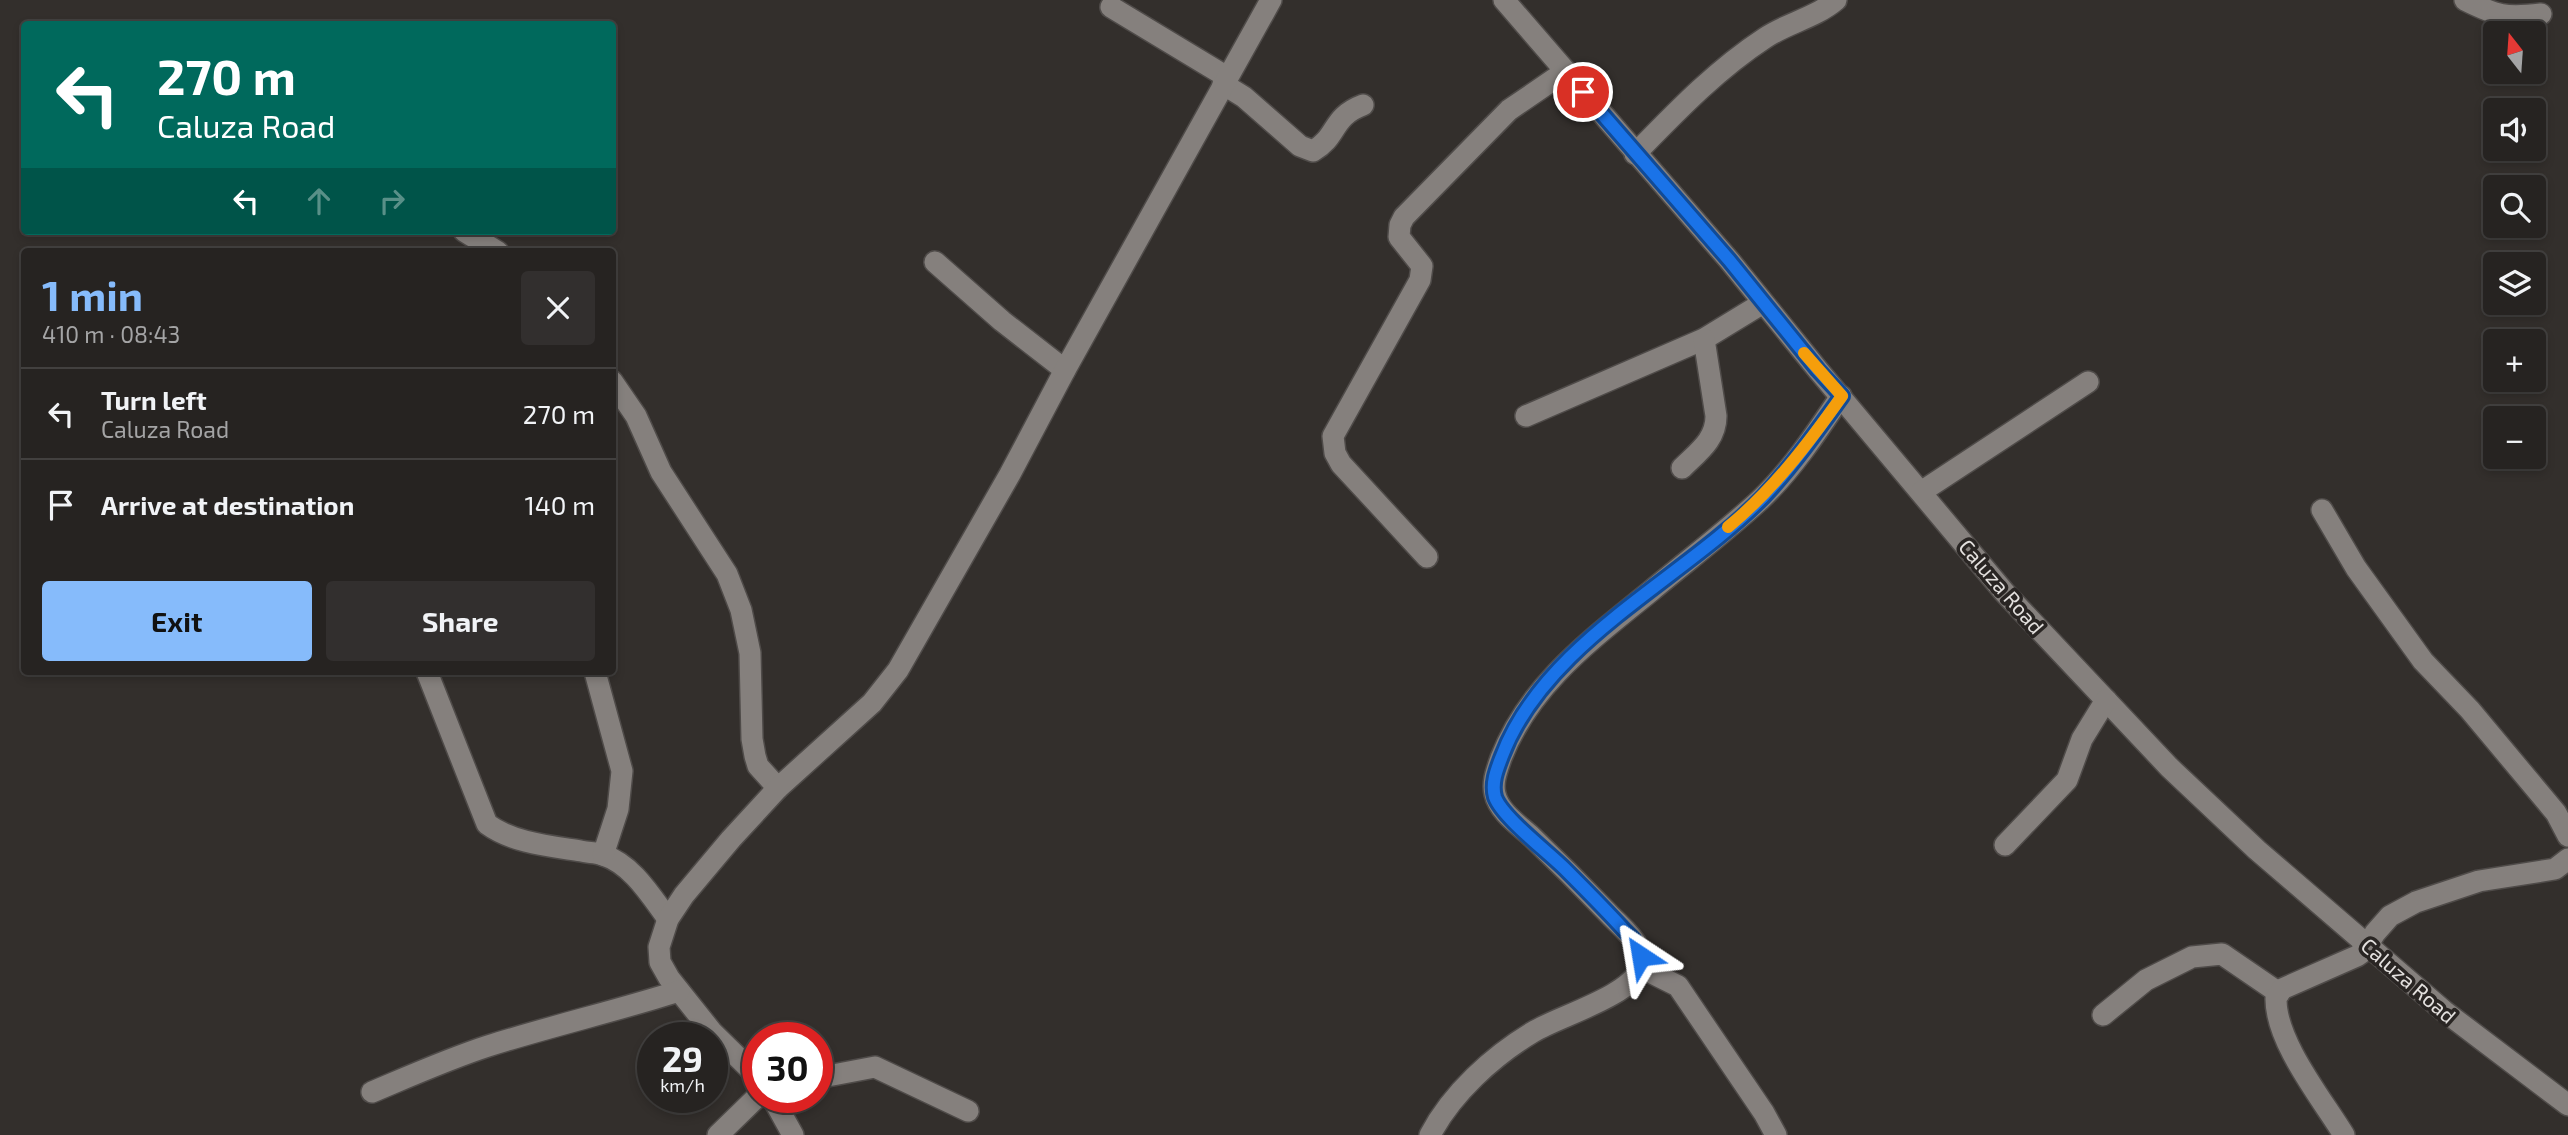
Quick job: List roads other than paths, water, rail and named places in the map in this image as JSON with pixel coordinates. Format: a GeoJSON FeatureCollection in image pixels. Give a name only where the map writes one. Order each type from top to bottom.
{"type":"FeatureCollection","features":[{"type":"Feature","properties":{"kind":"street"},"geometry":{"type":"LineString","coordinates":[[742,1061],[712,1032],[668,978],[660,962],[659,947],[668,919],[684,895],[731,839],[779,788],[872,703],[898,670],[1017,463],[1065,370],[1271,0]]}},
{"type":"Feature","properties":{"kind":"street","name":"Caluza Road"},"geometry":{"type":"LineString","coordinates":[[1504,0],[1729,260],[2005,593],[2169,767],[2258,850],[2444,1011],[2568,1105]]}},
{"type":"Feature","properties":{"kind":"street"},"geometry":{"type":"LineString","coordinates":[[1635,154],[1712,76],[1767,37],[1812,16],[1836,0]]}},
{"type":"Feature","properties":{"kind":"street"},"geometry":{"type":"LineString","coordinates":[[2465,0],[2496,15],[2514,18],[2541,14]]}},
{"type":"Feature","properties":{"kind":"street"},"geometry":{"type":"LineString","coordinates":[[1111,7],[1225,81],[1300,146],[1313,151],[1322,146],[1340,118],[1363,105]]}},
{"type":"Feature","properties":{"kind":"street"},"geometry":{"type":"LineString","coordinates":[[1427,557],[1341,464],[1335,453],[1333,436],[1423,271],[1420,261],[1399,237],[1404,217],[1508,110],[1566,71]]}},
{"type":"Feature","properties":{"kind":"street"},"geometry":{"type":"LineString","coordinates":[[470,235],[492,248]]}},
{"type":"Feature","properties":{"kind":"street"},"geometry":{"type":"LineString","coordinates":[[935,262],[1002,321],[1065,370]]}},
{"type":"Feature","properties":{"kind":"street"},"geometry":{"type":"LineString","coordinates":[[1526,416],[1704,339],[1763,303]]}},
{"type":"Feature","properties":{"kind":"street"},"geometry":{"type":"LineString","coordinates":[[1682,468],[1712,438],[1716,427],[1704,339]]}},
{"type":"Feature","properties":{"kind":"street"},"geometry":{"type":"LineString","coordinates":[[1921,492],[2088,382]]}},
{"type":"Feature","properties":{"kind":"street"},"geometry":{"type":"LineString","coordinates":[[616,387],[636,416],[661,472],[727,574],[741,610],[750,653],[752,739],[755,756],[758,766],[779,788]]}},
{"type":"Feature","properties":{"kind":"street"},"geometry":{"type":"LineString","coordinates":[[1430,1135],[1457,1095],[1510,1048],[1535,1031],[1623,989],[1635,977],[1640,967],[1641,956],[1633,939],[1564,868],[1505,813],[1496,800],[1493,787],[1497,768],[1521,720],[1558,671],[1605,626],[1649,593],[1762,497],[1819,429],[1842,396]]}},
{"type":"Feature","properties":{"kind":"street"},"geometry":{"type":"LineString","coordinates":[[2322,510],[2356,568],[2423,662],[2470,710],[2556,813],[2568,836]]}},
{"type":"Feature","properties":{"kind":"street"},"geometry":{"type":"LineString","coordinates":[[428,675],[487,824],[524,841],[603,855],[617,862],[640,881],[668,919]]}},
{"type":"Feature","properties":{"kind":"street"},"geometry":{"type":"LineString","coordinates":[[596,675],[622,771],[618,809],[603,855]]}},
{"type":"Feature","properties":{"kind":"street"},"geometry":{"type":"LineString","coordinates":[[2005,845],[2067,780],[2082,739],[2106,700]]}},
{"type":"Feature","properties":{"kind":"street"},"geometry":{"type":"LineString","coordinates":[[2344,1135],[2289,1043],[2276,1005],[2279,993],[2286,986],[2350,960],[2364,951],[2390,916],[2416,902],[2479,881],[2555,869],[2568,859]]}},
{"type":"Feature","properties":{"kind":"street"},"geometry":{"type":"LineString","coordinates":[[2103,1015],[2146,980],[2192,957],[2222,954],[2279,993]]}},
{"type":"Feature","properties":{"kind":"street"},"geometry":{"type":"LineString","coordinates":[[1640,967],[1678,986],[1776,1135]]}},
{"type":"Feature","properties":{"kind":"street"},"geometry":{"type":"LineString","coordinates":[[372,1092],[444,1061],[488,1046],[594,1018],[679,991]]}},
{"type":"Feature","properties":{"kind":"street"},"geometry":{"type":"LineString","coordinates":[[833,1075],[875,1067],[968,1111]]}},
{"type":"Feature","properties":{"kind":"street"},"geometry":{"type":"LineString","coordinates":[[718,1135],[742,1112]]}},
{"type":"Feature","properties":{"kind":"street"},"geometry":{"type":"LineString","coordinates":[[781,1113],[793,1135]]}}]}
